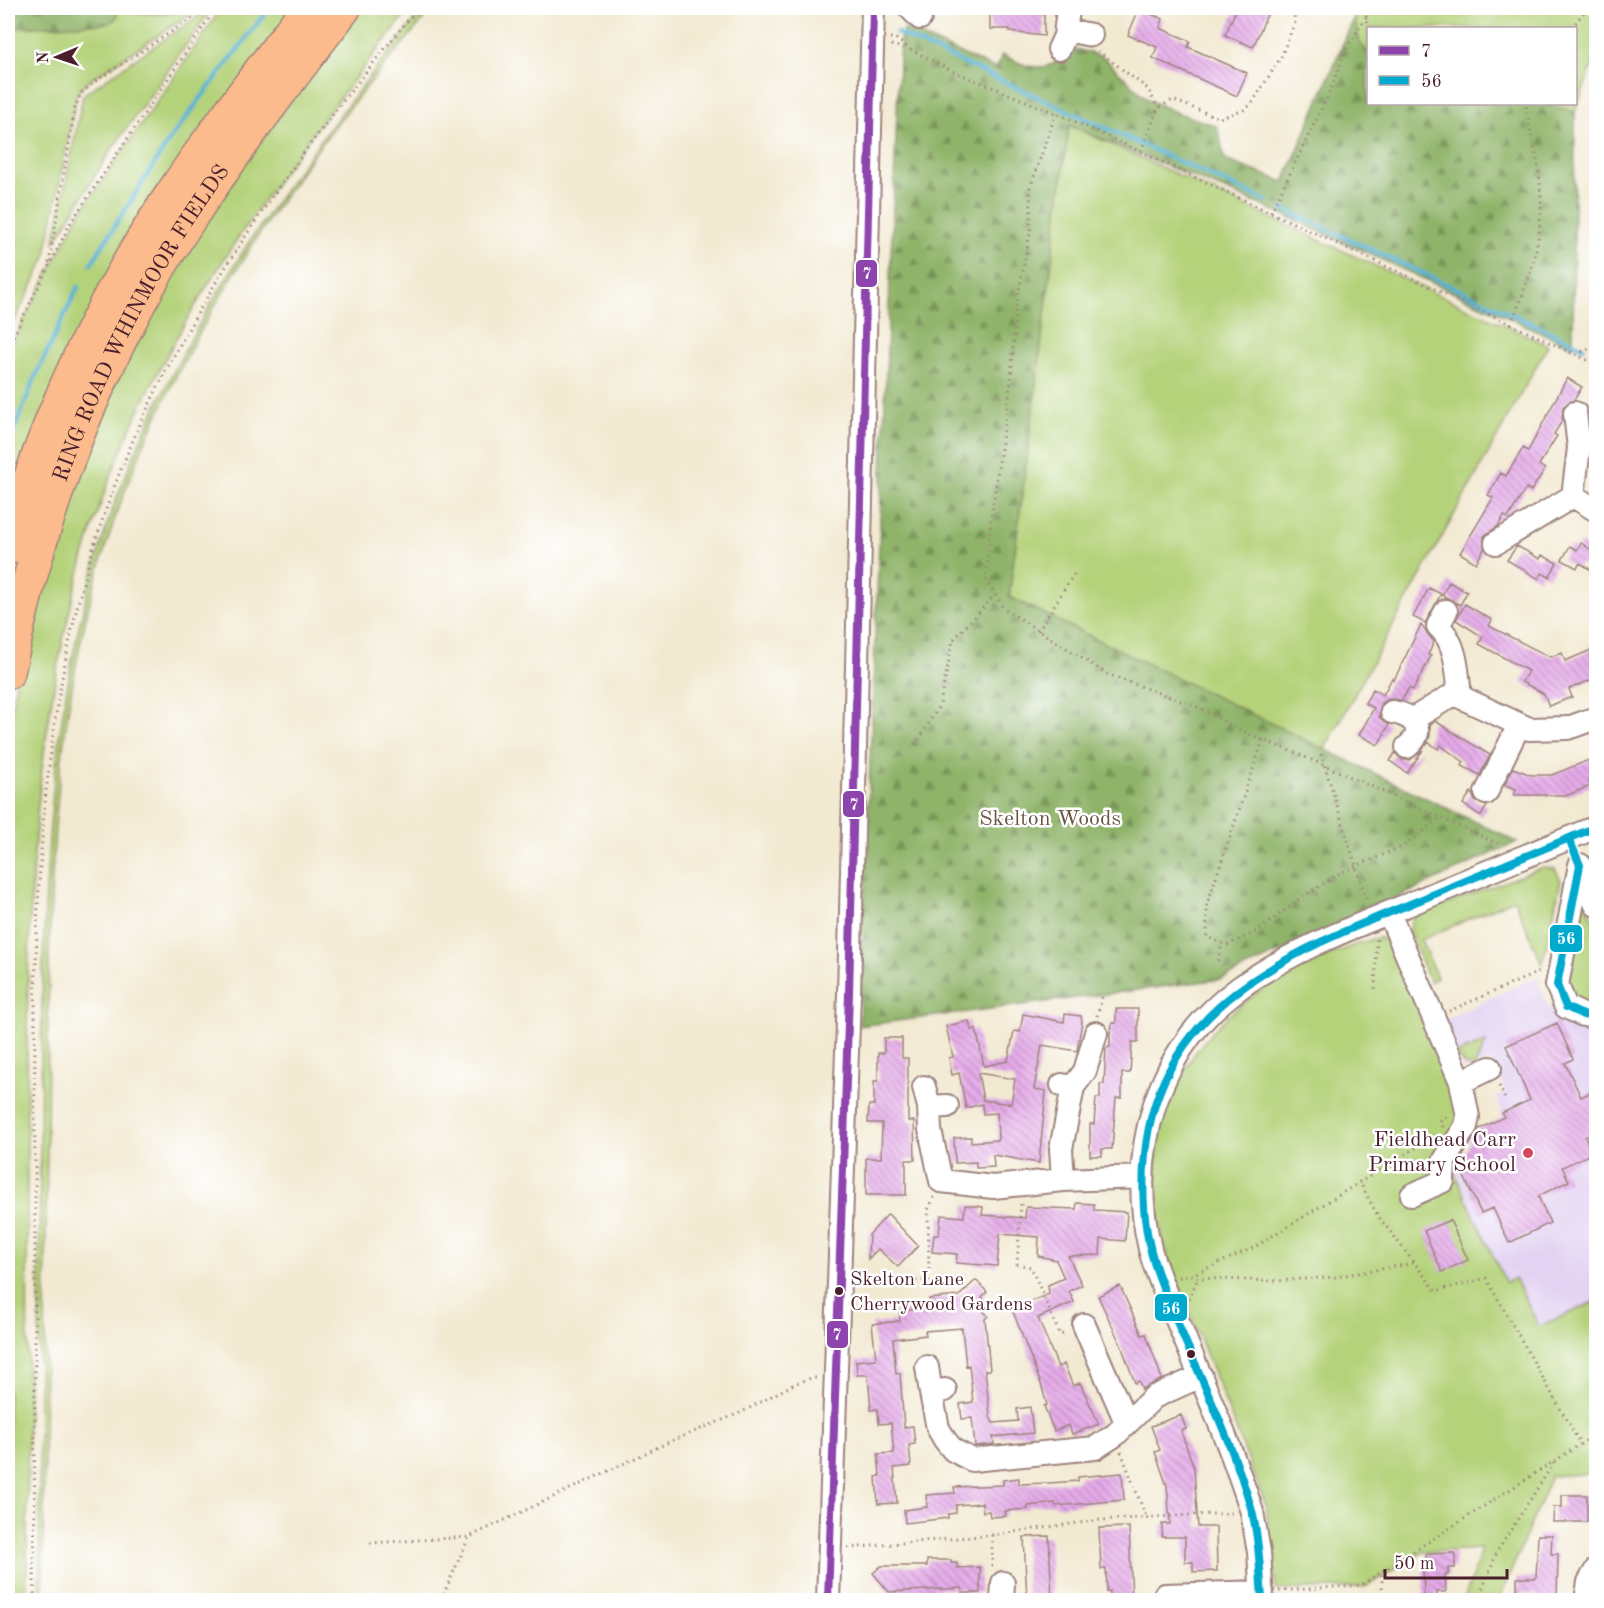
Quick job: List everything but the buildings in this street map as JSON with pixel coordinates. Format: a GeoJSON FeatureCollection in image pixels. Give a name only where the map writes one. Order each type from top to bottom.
{"type":"FeatureCollection","features":[{"type":"Feature","properties":{"kind":"highway","name":"RING ROAD WHINMOOR FIELDS"},"geometry":{"type":"LineString","coordinates":[[8,548],[24,494],[60,398],[118,281],[163,207],[205,146],[308,8]]}},
{"type":"Feature","properties":{"kind":"highway","name":"RING ROAD WHINMOOR FIELDS"},"geometry":{"type":"LineString","coordinates":[[8,672],[19,615],[45,520],[72,447],[110,360],[185,226],[223,170],[344,8]]}},
{"type":"Feature","properties":{"kind":"street"},"geometry":{"type":"LineString","coordinates":[[828,1600],[839,1293],[873,8]]}},
{"type":"Feature","properties":{"kind":"street"},"geometry":{"type":"LineString","coordinates":[[1064,29],[1090,35]]}},
{"type":"Feature","properties":{"kind":"street"},"geometry":{"type":"LineString","coordinates":[[1573,496],[1579,448],[1575,413]]}},
{"type":"Feature","properties":{"kind":"street"},"geometry":{"type":"LineString","coordinates":[[1573,496],[1596,510]]}},
{"type":"Feature","properties":{"kind":"street"},"geometry":{"type":"LineString","coordinates":[[1496,543],[1573,496]]}},
{"type":"Feature","properties":{"kind":"street"},"geometry":{"type":"LineString","coordinates":[[1407,747],[1414,742],[1417,728],[1402,715],[1454,694],[1459,687],[1458,668],[1445,632],[1438,626],[1446,610]]}},
{"type":"Feature","properties":{"kind":"street"},"geometry":{"type":"LineString","coordinates":[[1454,694],[1529,729],[1568,728],[1596,718]]}},
{"type":"Feature","properties":{"kind":"street"},"geometry":{"type":"LineString","coordinates":[[1486,793],[1520,725]]}},
{"type":"Feature","properties":{"kind":"street"},"geometry":{"type":"LineString","coordinates":[[1165,1590],[1262,1596],[1259,1552],[1252,1512],[1201,1376],[1161,1281],[1145,1225],[1141,1177],[1147,1131],[1164,1080],[1176,1056],[1206,1017],[1220,1003],[1260,974],[1288,958],[1381,916],[1596,827]]}},
{"type":"Feature","properties":{"kind":"street"},"geometry":{"type":"LineString","coordinates":[[1569,838],[1596,905]]}},
{"type":"Feature","properties":{"kind":"street"},"geometry":{"type":"LineString","coordinates":[[1580,865],[1557,985],[1566,1007],[1583,1015],[1596,1017]]}},
{"type":"Feature","properties":{"kind":"street"},"geometry":{"type":"LineString","coordinates":[[1381,916],[1434,1018],[1461,1082],[1468,1117],[1466,1126],[1444,1161],[1443,1181],[1412,1195]]}},
{"type":"Feature","properties":{"kind":"street"},"geometry":{"type":"LineString","coordinates":[[1063,1179],[1061,1149],[1067,1087],[1085,1071],[1096,1033]]}},
{"type":"Feature","properties":{"kind":"street"},"geometry":{"type":"LineString","coordinates":[[1461,1082],[1490,1068]]}},
{"type":"Feature","properties":{"kind":"street"},"geometry":{"type":"LineString","coordinates":[[934,1100],[930,1130],[941,1181],[993,1187],[1022,1186],[1063,1179],[1141,1177]]}},
{"type":"Feature","properties":{"kind":"street"},"geometry":{"type":"LineString","coordinates":[[1084,1325],[1120,1429]]}},
{"type":"Feature","properties":{"kind":"street"},"geometry":{"type":"LineString","coordinates":[[927,1367],[938,1391],[938,1428],[953,1450],[972,1460],[1085,1450],[1104,1444],[1155,1397],[1201,1376]]}},
{"type":"Feature","properties":{"kind":"street"},"geometry":{"type":"LineString","coordinates":[[1586,1600],[1589,1582],[1596,1570]]}},
{"type":"Feature","properties":{"kind":"path"},"geometry":{"type":"LineString","coordinates":[[49,264],[71,130],[81,93],[97,80],[208,8]]}},
{"type":"Feature","properties":{"kind":"path"},"geometry":{"type":"LineString","coordinates":[[8,347],[49,264],[93,189],[216,8]]}},
{"type":"Feature","properties":{"kind":"path"},"geometry":{"type":"LineString","coordinates":[[34,1600],[34,1093],[39,890],[46,776],[60,687],[75,613],[101,525],[138,429],[197,315],[283,179],[418,8]]}},
{"type":"Feature","properties":{"kind":"path"},"geometry":{"type":"LineString","coordinates":[[1141,152],[1158,108],[1173,100],[1219,118],[1242,111],[1251,105],[1281,57],[1295,22],[1293,8]]}},
{"type":"Feature","properties":{"kind":"path"},"geometry":{"type":"LineString","coordinates":[[1271,212],[1328,96],[1345,51],[1370,8]]}},
{"type":"Feature","properties":{"kind":"path"},"geometry":{"type":"LineString","coordinates":[[1573,27],[1587,8]]}},
{"type":"Feature","properties":{"kind":"path"},"geometry":{"type":"LineString","coordinates":[[1366,17],[1370,27]]}},
{"type":"Feature","properties":{"kind":"path"},"geometry":{"type":"LineString","coordinates":[[1090,35],[1098,52],[1148,89],[1158,108]]}},
{"type":"Feature","properties":{"kind":"path"},"geometry":{"type":"LineString","coordinates":[[873,38],[895,38],[911,50],[955,72],[1056,113],[1596,364]]}},
{"type":"Feature","properties":{"kind":"path"},"geometry":{"type":"LineString","coordinates":[[1511,324],[1539,248],[1541,224],[1539,170],[1526,105]]}},
{"type":"Feature","properties":{"kind":"path"},"geometry":{"type":"LineString","coordinates":[[1056,113],[1030,189],[1031,228],[1016,306],[1011,381],[990,528],[986,580],[995,595],[1003,608],[1107,674],[1200,708],[1237,729],[1324,765],[1515,852],[1504,857],[1507,864]]}},
{"type":"Feature","properties":{"kind":"path"},"geometry":{"type":"LineString","coordinates":[[1576,354],[1596,346]]}},
{"type":"Feature","properties":{"kind":"path"},"geometry":{"type":"LineString","coordinates":[[1038,631],[1074,574]]}},
{"type":"Feature","properties":{"kind":"path"},"geometry":{"type":"LineString","coordinates":[[916,745],[940,704],[953,640],[995,595]]}},
{"type":"Feature","properties":{"kind":"path"},"geometry":{"type":"LineString","coordinates":[[1263,740],[1207,904],[1208,937],[1227,945],[1258,931],[1299,899],[1356,866],[1404,846],[1440,818]]}},
{"type":"Feature","properties":{"kind":"path"},"geometry":{"type":"LineString","coordinates":[[1321,754],[1356,866],[1381,916],[1375,989]]}},
{"type":"Feature","properties":{"kind":"path"},"geometry":{"type":"LineString","coordinates":[[1218,961],[1222,943]]}},
{"type":"Feature","properties":{"kind":"path"},"geometry":{"type":"LineString","coordinates":[[1434,1018],[1561,963]]}},
{"type":"Feature","properties":{"kind":"path"},"geometry":{"type":"LineString","coordinates":[[1161,1281],[1191,1275],[1251,1250],[1444,1130],[1441,1120]]}},
{"type":"Feature","properties":{"kind":"path"},"geometry":{"type":"LineString","coordinates":[[839,1293],[846,1293],[845,1283],[864,1287],[929,1280],[928,1210],[941,1181]]}},
{"type":"Feature","properties":{"kind":"path"},"geometry":{"type":"LineString","coordinates":[[1359,1181],[1378,1216],[1436,1291],[1486,1278],[1581,1445]]}},
{"type":"Feature","properties":{"kind":"path"},"geometry":{"type":"LineString","coordinates":[[1022,1186],[1017,1264],[1031,1267],[1060,1335],[1084,1325]]}},
{"type":"Feature","properties":{"kind":"path"},"geometry":{"type":"LineString","coordinates":[[1191,1275],[1198,1278],[1273,1281],[1335,1276],[1414,1263]]}},
{"type":"Feature","properties":{"kind":"path"},"geometry":{"type":"LineString","coordinates":[[1178,1322],[1202,1271]]}},
{"type":"Feature","properties":{"kind":"path"},"geometry":{"type":"LineString","coordinates":[[370,1542],[469,1537],[669,1442],[742,1412],[794,1384],[811,1378],[836,1380]]}},
{"type":"Feature","properties":{"kind":"path"},"geometry":{"type":"LineString","coordinates":[[1596,1389],[1592,1399],[1595,1436],[1594,1539],[1596,1547]]}},
{"type":"Feature","properties":{"kind":"path"},"geometry":{"type":"LineString","coordinates":[[1120,1429],[1146,1517]]}},
{"type":"Feature","properties":{"kind":"path"},"geometry":{"type":"LineString","coordinates":[[1262,1596],[1361,1585],[1382,1574],[1469,1514],[1595,1436]]}},
{"type":"Feature","properties":{"kind":"path"},"geometry":{"type":"LineString","coordinates":[[1478,1600],[1498,1550],[1556,1460]]}},
{"type":"Feature","properties":{"kind":"path"},"geometry":{"type":"LineString","coordinates":[[830,1550],[1146,1517],[1252,1512]]}},
{"type":"Feature","properties":{"kind":"path"},"geometry":{"type":"LineString","coordinates":[[441,1600],[469,1537]]}},
{"type":"Feature","properties":{"kind":"path"},"geometry":{"type":"LineString","coordinates":[[1382,1574],[1382,1600]]}},
{"type":"Feature","properties":{"kind":"shaded area","name":"Fieldhead Carr Primary School"},"geometry":{"type":"Polygon","coordinates":[[[1537,977],[1548,1007],[1554,1008],[1571,1024],[1596,1032],[1596,1301],[1538,1327],[1516,1279],[1506,1283],[1449,1158],[1471,1148],[1466,1136],[1504,1117],[1496,1097],[1506,1092],[1491,1061],[1464,1070],[1441,1021],[1537,977]]]}},
{"type":"Feature","properties":{"kind":"green space"},"geometry":{"type":"Polygon","coordinates":[[[8,8],[118,8],[117,17],[110,23],[8,28],[8,8]]]}},
{"type":"Feature","properties":{"kind":"green space"},"geometry":{"type":"Polygon","coordinates":[[[118,8],[132,8],[134,13],[200,8],[88,81],[77,93],[45,259],[8,334],[8,28],[110,23],[117,17],[118,8]]]}},
{"type":"Feature","properties":{"kind":"green space"},"geometry":{"type":"Polygon","coordinates":[[[132,8],[185,8],[174,13],[161,14],[134,13],[132,8]]]}},
{"type":"Feature","properties":{"kind":"green space"},"geometry":{"type":"Polygon","coordinates":[[[213,8],[109,153],[54,243],[83,95],[213,8]]]}},
{"type":"Feature","properties":{"kind":"green space"},"geometry":{"type":"Polygon","coordinates":[[[222,8],[296,8],[8,518],[8,353],[12,343],[80,213],[222,8]]]}},
{"type":"Feature","properties":{"kind":"green space"},"geometry":{"type":"Polygon","coordinates":[[[356,8],[411,8],[299,151],[230,250],[198,301],[140,408],[101,502],[72,598],[52,696],[39,797],[31,898],[27,1101],[27,1600],[8,1600],[8,733],[22,644],[62,498],[162,281],[356,8]]]}},
{"type":"Feature","properties":{"kind":"green space"},"geometry":{"type":"Polygon","coordinates":[[[425,8],[433,8],[324,140],[225,288],[153,423],[115,518],[92,593],[75,668],[63,745],[51,899],[43,1600],[39,1600],[39,1271],[44,926],[54,780],[77,636],[95,565],[118,495],[146,428],[178,363],[213,300],[292,179],[379,64],[425,8]]]}},
{"type":"Feature","properties":{"kind":"green space"},"geometry":{"type":"Polygon","coordinates":[[[1357,8],[1596,8],[1596,55],[1575,112],[1546,105],[1577,105],[1577,27],[1367,27],[1367,53],[1356,33],[1357,8]]]}},
{"type":"Feature","properties":{"kind":"green space","name":"Skelton Woods"},"geometry":{"type":"Polygon","coordinates":[[[1354,18],[1360,43],[1367,54],[1367,105],[1546,105],[1575,112],[1573,347],[1275,211],[1069,125],[1009,597],[1517,842],[1222,979],[859,1026],[900,40],[904,29],[996,69],[1002,55],[1032,67],[1057,62],[1077,49],[1103,57],[1147,99],[1175,112],[1217,126],[1225,160],[1284,182],[1354,18]]]}},
{"type":"Feature","properties":{"kind":"green space"},"geometry":{"type":"Polygon","coordinates":[[[1069,125],[1548,345],[1324,750],[1009,597],[1069,125]]]}},
{"type":"Feature","properties":{"kind":"green space"},"geometry":{"type":"Polygon","coordinates":[[[1543,867],[1555,869],[1561,881],[1542,964],[1514,899],[1421,940],[1437,978],[1430,982],[1409,931],[1413,917],[1543,867]]]}},
{"type":"Feature","properties":{"kind":"green space"},"geometry":{"type":"Polygon","coordinates":[[[1583,892],[1596,928],[1596,1005],[1577,1001],[1569,991],[1568,970],[1583,892]]]}},
{"type":"Feature","properties":{"kind":"green space"},"geometry":{"type":"Polygon","coordinates":[[[1379,938],[1393,943],[1464,1110],[1453,1135],[1441,1145],[1506,1283],[1515,1278],[1539,1327],[1596,1301],[1596,1395],[1594,1402],[1596,1473],[1551,1476],[1499,1600],[1464,1600],[1482,1549],[1423,1552],[1365,1587],[1276,1590],[1266,1505],[1167,1255],[1157,1206],[1157,1159],[1165,1116],[1181,1076],[1205,1040],[1237,1009],[1275,982],[1349,947],[1379,938]]]}},
{"type":"Feature","properties":{"kind":"green space"},"geometry":{"type":"Polygon","coordinates":[[[1486,1042],[1474,1068],[1463,1064],[1456,1054],[1486,1042]]]}},
{"type":"Feature","properties":{"kind":"waterway"},"geometry":{"type":"LineString","coordinates":[[91,264],[170,139],[269,8]]}},
{"type":"Feature","properties":{"kind":"waterway"},"geometry":{"type":"LineString","coordinates":[[897,33],[1266,201]]}},
{"type":"Feature","properties":{"kind":"waterway"},"geometry":{"type":"LineString","coordinates":[[1283,209],[1583,347]]}},
{"type":"Feature","properties":{"kind":"waterway"},"geometry":{"type":"LineString","coordinates":[[8,445],[36,375],[78,287]]}},
{"type":"Feature","properties":{"kind":"transit line","name":"7"},"geometry":{"type":"LineString","coordinates":[[828,1600],[849,994],[873,8]]}},
{"type":"Feature","properties":{"kind":"transit line","name":"56"},"geometry":{"type":"LineString","coordinates":[[1262,1600],[1256,1533],[1243,1481],[1153,1260],[1145,1215],[1144,1169],[1156,1101],[1177,1057],[1206,1020],[1242,988],[1282,962],[1373,919],[1596,827]]}},
{"type":"Feature","properties":{"kind":"transit line","name":"56"},"geometry":{"type":"LineString","coordinates":[[1569,839],[1580,865],[1557,985],[1566,1007],[1583,1015],[1596,1017]]}},
{"type":"Feature","properties":{"kind":"place","name":"Fieldhead Carr Primary School"},"geometry":{"type":"Point","coordinates":[1528,1153]}},
{"type":"Feature","properties":{"kind":"place","name":"Skelton Lane Cherrywood Gardens"},"geometry":{"type":"Point","coordinates":[839,1291]}}]}
